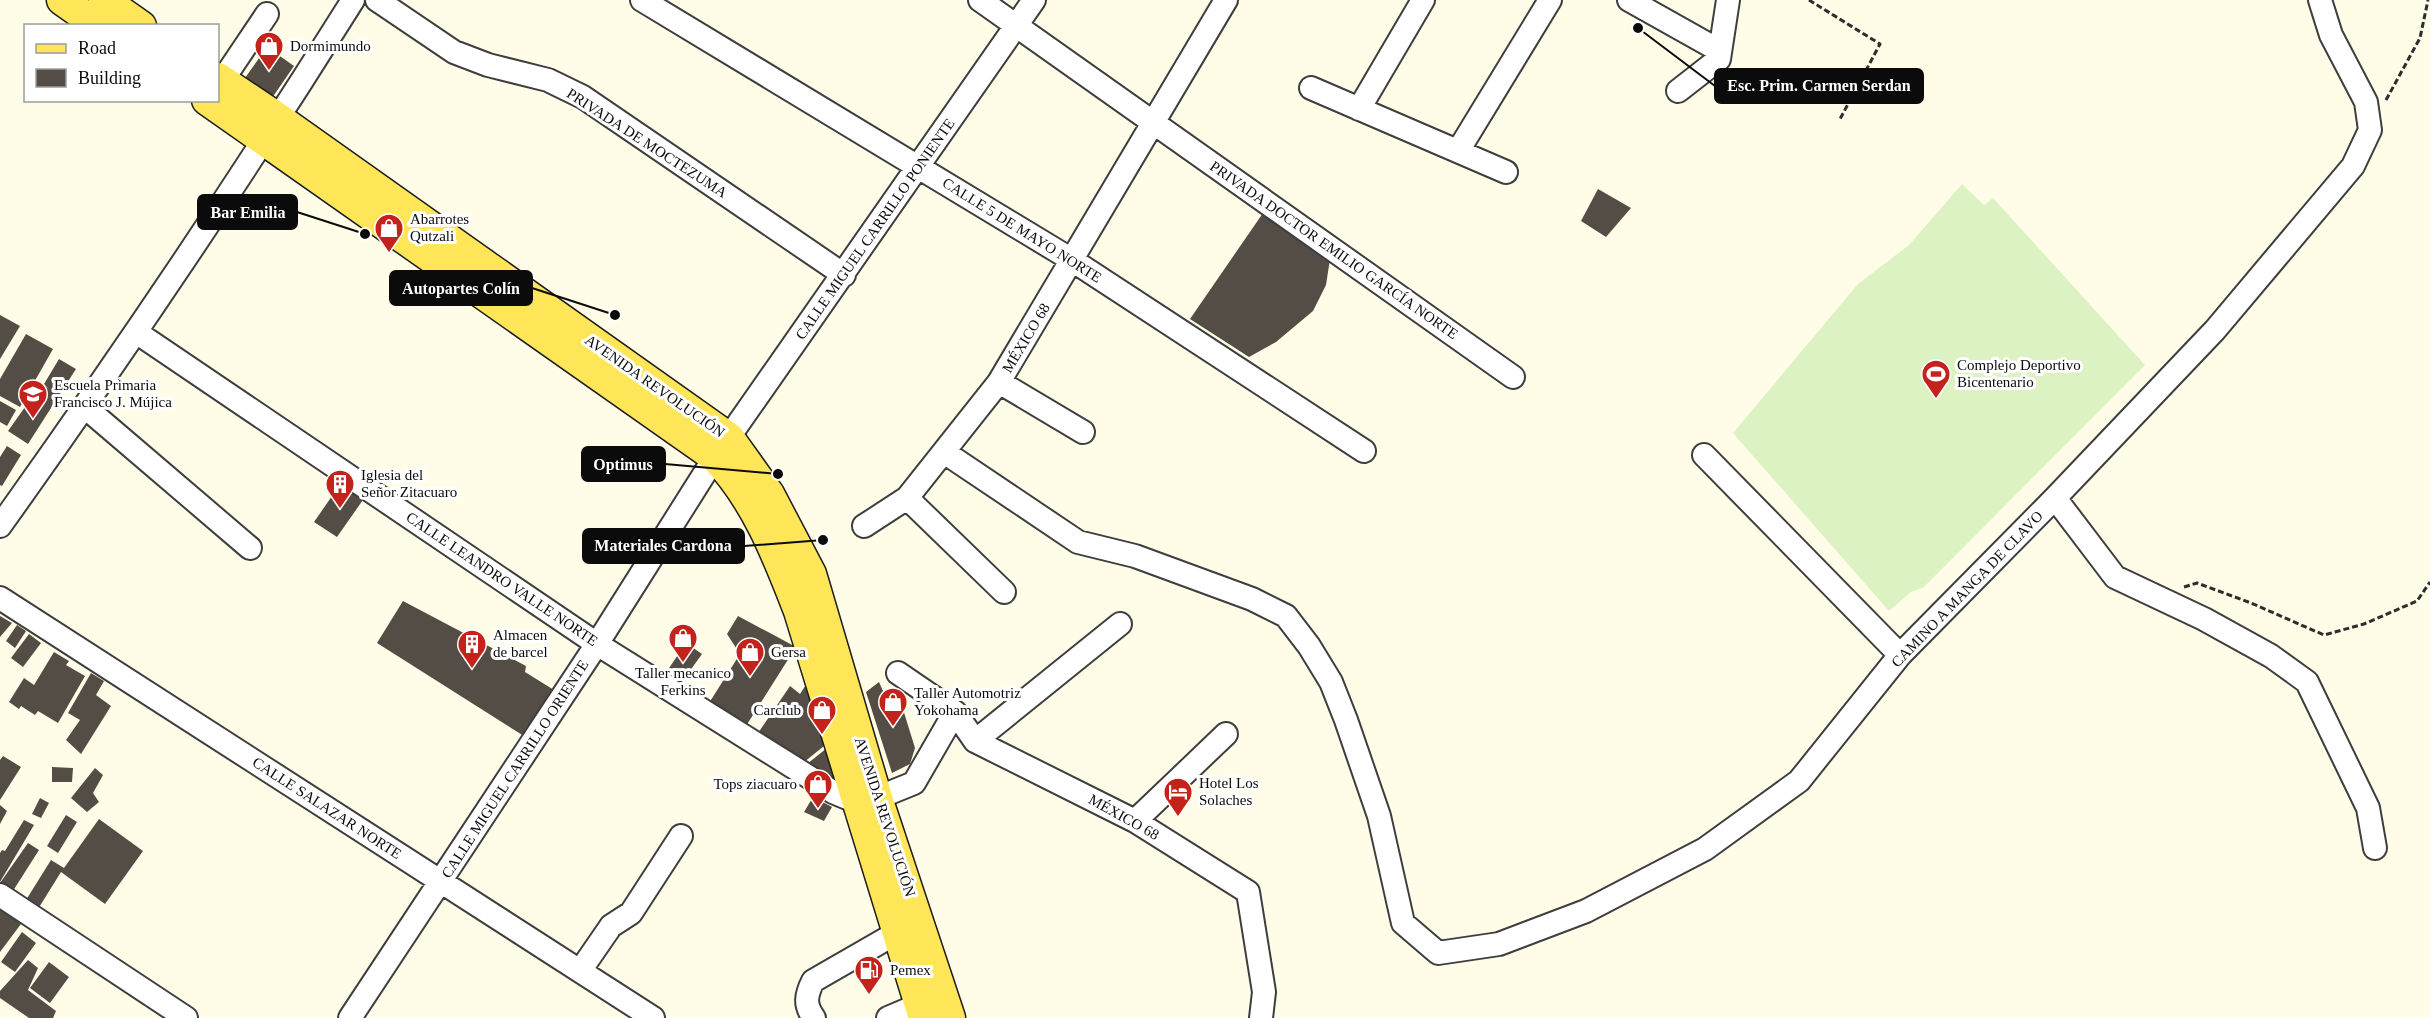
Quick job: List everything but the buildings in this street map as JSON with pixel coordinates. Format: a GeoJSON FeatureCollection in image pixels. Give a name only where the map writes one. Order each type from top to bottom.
{"type":"FeatureCollection","features":[{"type":"Feature","properties":{"kind":"main road"},"geometry":{"type":"LineString","coordinates":[[62,0],[96,24]]}},
{"type":"Feature","properties":{"kind":"main road"},"geometry":{"type":"LineString","coordinates":[[104,0],[138,24]]}},
{"type":"Feature","properties":{"kind":"main road","name":"AVENIDA REVOLUCIÓN"},"geometry":{"type":"LineString","coordinates":[[219,89],[271,129],[722,448],[726,468],[759,519],[799,611],[867,800],[934,1009]]}},
{"type":"Feature","properties":{"kind":"street"},"geometry":{"type":"LineString","coordinates":[[0,526],[136,332],[271,129],[353,0]]}},
{"type":"Feature","properties":{"kind":"street","name":"PRIVADA DE MOCTEZUMA"},"geometry":{"type":"LineString","coordinates":[[377,0],[454,51],[488,65],[548,80],[583,97],[844,275]]}},
{"type":"Feature","properties":{"kind":"street","name":"CALLE 5 DE MAYO NORTE"},"geometry":{"type":"LineString","coordinates":[[642,0],[1072,260],[1364,451]]}},
{"type":"Feature","properties":{"kind":"street","name":"PRIVADA DOCTOR EMILIO GARCÍA NORTE"},"geometry":{"type":"LineString","coordinates":[[980,0],[1513,377]]}},
{"type":"Feature","properties":{"kind":"street","name":"CALLE MIGUEL CARRILLO PONIENTE"},"geometry":{"type":"LineString","coordinates":[[722,448],[1034,0]]}},
{"type":"Feature","properties":{"kind":"street","name":"MÉXICO 68"},"geometry":{"type":"LineString","coordinates":[[864,526],[907,498],[999,382],[1226,0]]}},
{"type":"Feature","properties":{"kind":"street"},"geometry":{"type":"LineString","coordinates":[[1359,109],[1424,0]]}},
{"type":"Feature","properties":{"kind":"street"},"geometry":{"type":"LineString","coordinates":[[1458,151],[1550,0]]}},
{"type":"Feature","properties":{"kind":"street"},"geometry":{"type":"LineString","coordinates":[[1629,0],[1720,51]]}},
{"type":"Feature","properties":{"kind":"street"},"geometry":{"type":"LineString","coordinates":[[1678,91],[1719,59],[1728,0]]}},
{"type":"Feature","properties":{"kind":"street"},"geometry":{"type":"LineString","coordinates":[[2320,0],[2331,35],[2366,102],[2370,130]]}},
{"type":"Feature","properties":{"kind":"street"},"geometry":{"type":"LineString","coordinates":[[219,83],[267,14]]}},
{"type":"Feature","properties":{"kind":"street"},"geometry":{"type":"LineString","coordinates":[[1311,88],[1506,172]]}},
{"type":"Feature","properties":{"kind":"street","name":"CAMINO A MANGA DE CLAVO"},"geometry":{"type":"LineString","coordinates":[[944,452],[1078,542],[1135,556],[1252,599],[1286,616],[1332,682],[1379,816],[1403,923],[1438,953],[1499,944],[1586,911],[1705,849],[1799,781],[1900,656],[2215,330],[2353,166],[2370,130]]}},
{"type":"Feature","properties":{"kind":"street","name":"CALLE LEANDRO VALLE NORTE"},"geometry":{"type":"LineString","coordinates":[[136,332],[597,644],[833,792],[867,800]]}},
{"type":"Feature","properties":{"kind":"street"},"geometry":{"type":"LineString","coordinates":[[999,382],[1083,432]]}},
{"type":"Feature","properties":{"kind":"street"},"geometry":{"type":"LineString","coordinates":[[85,407],[250,548]]}},
{"type":"Feature","properties":{"kind":"street","name":"CALLE MIGUEL CARRILLO ORIENTE"},"geometry":{"type":"LineString","coordinates":[[350,1018],[597,644],[722,448]]}},
{"type":"Feature","properties":{"kind":"street"},"geometry":{"type":"LineString","coordinates":[[1704,455],[1900,656]]}},
{"type":"Feature","properties":{"kind":"street"},"geometry":{"type":"LineString","coordinates":[[907,498],[1004,592]]}},
{"type":"Feature","properties":{"kind":"street"},"geometry":{"type":"LineString","coordinates":[[2055,498],[2115,577],[2204,619],[2271,656],[2307,682],[2368,808],[2375,848]]}},
{"type":"Feature","properties":{"kind":"street","name":"CALLE SALAZAR NORTE"},"geometry":{"type":"LineString","coordinates":[[0,598],[580,970],[626,1011],[653,1018]]}},
{"type":"Feature","properties":{"kind":"street"},"geometry":{"type":"LineString","coordinates":[[975,741],[1120,624]]}},
{"type":"Feature","properties":{"kind":"street","name":"MÉXICO 68"},"geometry":{"type":"LineString","coordinates":[[898,673],[955,712],[975,741],[1135,821],[1248,892],[1264,992],[1261,1018]]}},
{"type":"Feature","properties":{"kind":"street"},"geometry":{"type":"LineString","coordinates":[[867,800],[914,783],[955,712]]}},
{"type":"Feature","properties":{"kind":"street"},"geometry":{"type":"LineString","coordinates":[[1135,821],[1226,734]]}},
{"type":"Feature","properties":{"kind":"street"},"geometry":{"type":"LineString","coordinates":[[580,970],[611,926],[631,913],[681,836]]}},
{"type":"Feature","properties":{"kind":"street"},"geometry":{"type":"LineString","coordinates":[[0,896],[186,1018]]}},
{"type":"Feature","properties":{"kind":"street"},"geometry":{"type":"LineString","coordinates":[[814,1018],[807,1010],[807,994],[813,981],[908,926]]}},
{"type":"Feature","properties":{"kind":"street"},"geometry":{"type":"LineString","coordinates":[[888,1018],[934,1009]]}},
{"type":"Feature","properties":{"kind":"path"},"geometry":{"type":"LineString","coordinates":[[1809,0],[1880,44],[1839,121]]}},
{"type":"Feature","properties":{"kind":"path"},"geometry":{"type":"LineString","coordinates":[[2370,130],[2420,38],[2428,0]]}},
{"type":"Feature","properties":{"kind":"path"},"geometry":{"type":"LineString","coordinates":[[2154,596],[2197,583],[2251,603],[2324,636],[2364,624],[2417,601],[2430,582]]}},
{"type":"Feature","properties":{"kind":"green space","name":"Complejo Deportivo Bicentenario"},"geometry":{"type":"Polygon","coordinates":[[[1962,184],[1984,205],[1993,198],[2145,365],[1924,587],[1911,592],[1889,611],[1733,433],[1858,284],[1909,245],[1962,184]]]}},
{"type":"Feature","properties":{"kind":"place","name":"Esc. Prim. Carmen Serdan"},"geometry":{"type":"Point","coordinates":[1638,28]}},
{"type":"Feature","properties":{"kind":"place","name":"Dormimundo"},"geometry":{"type":"Point","coordinates":[269,72]}},
{"type":"Feature","properties":{"kind":"place","name":"Bar Emilia"},"geometry":{"type":"Point","coordinates":[365,234]}},
{"type":"Feature","properties":{"kind":"place","name":"Abarrotes Qutzali"},"geometry":{"type":"Point","coordinates":[389,254]}},
{"type":"Feature","properties":{"kind":"place","name":"Autopartes Colín"},"geometry":{"type":"Point","coordinates":[615,315]}},
{"type":"Feature","properties":{"kind":"place","name":"Complejo Deportivo Bicentenario"},"geometry":{"type":"Point","coordinates":[1936,400]}},
{"type":"Feature","properties":{"kind":"place","name":"Escuela Primaria Francisco J. Mújica"},"geometry":{"type":"Point","coordinates":[33,420]}},
{"type":"Feature","properties":{"kind":"place","name":"Optimus"},"geometry":{"type":"Point","coordinates":[778,474]}},
{"type":"Feature","properties":{"kind":"place","name":"Iglesia del Señor Zitacuaro"},"geometry":{"type":"Point","coordinates":[340,510]}},
{"type":"Feature","properties":{"kind":"place","name":"Materiales Cardona"},"geometry":{"type":"Point","coordinates":[823,540]}},
{"type":"Feature","properties":{"kind":"place","name":"Taller mecanico Ferkins"},"geometry":{"type":"Point","coordinates":[683,664]}},
{"type":"Feature","properties":{"kind":"place","name":"Almacen de barcel"},"geometry":{"type":"Point","coordinates":[472,670]}},
{"type":"Feature","properties":{"kind":"place","name":"Gersa"},"geometry":{"type":"Point","coordinates":[750,678]}},
{"type":"Feature","properties":{"kind":"place","name":"Taller Automotriz Yokohama"},"geometry":{"type":"Point","coordinates":[893,728]}},
{"type":"Feature","properties":{"kind":"place","name":"Carclub"},"geometry":{"type":"Point","coordinates":[822,736]}},
{"type":"Feature","properties":{"kind":"place","name":"Tops ziacuaro"},"geometry":{"type":"Point","coordinates":[818,810]}},
{"type":"Feature","properties":{"kind":"place","name":"Hotel Los Solaches"},"geometry":{"type":"Point","coordinates":[1178,818]}},
{"type":"Feature","properties":{"kind":"place","name":"Pemex"},"geometry":{"type":"Point","coordinates":[869,996]}}]}
